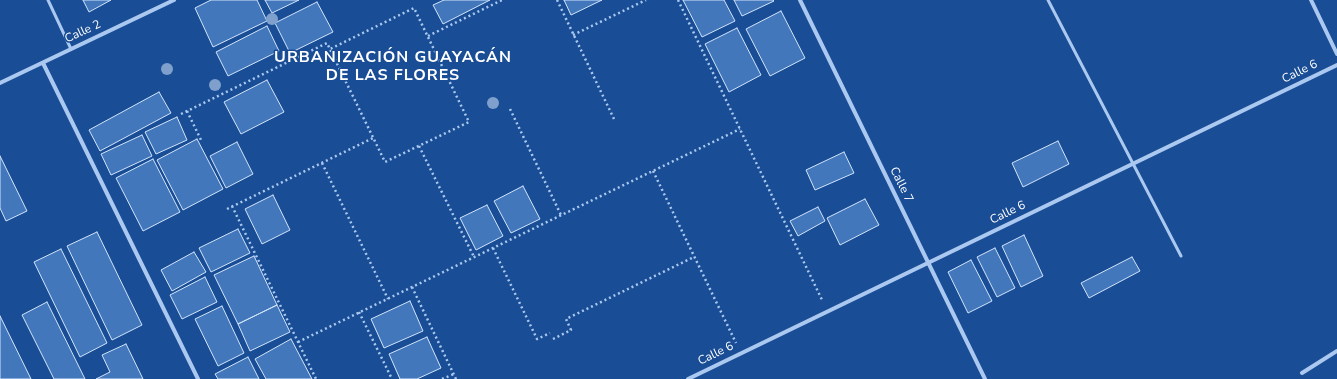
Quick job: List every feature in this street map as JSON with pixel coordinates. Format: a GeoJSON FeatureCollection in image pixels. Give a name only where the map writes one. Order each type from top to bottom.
{"type":"FeatureCollection","features":[{"type":"Feature","properties":{"kind":"street","name":"Calle 2"},"geometry":{"type":"LineString","coordinates":[[0,83],[174,0]]}},
{"type":"Feature","properties":{"kind":"street","name":"Calle 7"},"geometry":{"type":"LineString","coordinates":[[800,0],[985,379]]}},
{"type":"Feature","properties":{"kind":"street"},"geometry":{"type":"LineString","coordinates":[[1311,0],[1337,54]]}},
{"type":"Feature","properties":{"kind":"street"},"geometry":{"type":"LineString","coordinates":[[43,63],[198,379]]}},
{"type":"Feature","properties":{"kind":"street","name":"Calle 6"},"geometry":{"type":"LineString","coordinates":[[688,379],[1337,65]]}},
{"type":"Feature","properties":{"kind":"street"},"geometry":{"type":"LineString","coordinates":[[1302,374],[1337,351]]}},
{"type":"Feature","properties":{"kind":"lane"},"geometry":{"type":"LineString","coordinates":[[48,0],[71,49]]}},
{"type":"Feature","properties":{"kind":"lane"},"geometry":{"type":"LineString","coordinates":[[1048,0],[1181,256]]}},
{"type":"Feature","properties":{"kind":"path"},"geometry":{"type":"LineString","coordinates":[[428,36],[502,0]]}},
{"type":"Feature","properties":{"kind":"path"},"geometry":{"type":"LineString","coordinates":[[557,0],[614,120]]}},
{"type":"Feature","properties":{"kind":"path"},"geometry":{"type":"LineString","coordinates":[[573,35],[639,1],[646,0]]}},
{"type":"Feature","properties":{"kind":"path"},"geometry":{"type":"LineString","coordinates":[[678,0],[828,311]]}},
{"type":"Feature","properties":{"kind":"path"},"geometry":{"type":"LineString","coordinates":[[181,114],[327,43],[385,162],[469,122],[414,8],[330,49]]}},
{"type":"Feature","properties":{"kind":"path"},"geometry":{"type":"LineString","coordinates":[[510,109],[561,215]]}},
{"type":"Feature","properties":{"kind":"path"},"geometry":{"type":"LineString","coordinates":[[187,111],[201,140]]}},
{"type":"Feature","properties":{"kind":"path"},"geometry":{"type":"LineString","coordinates":[[298,342],[740,129]]}},
{"type":"Feature","properties":{"kind":"path"},"geometry":{"type":"LineString","coordinates":[[227,209],[373,138]]}},
{"type":"Feature","properties":{"kind":"path"},"geometry":{"type":"LineString","coordinates":[[419,146],[474,258]]}},
{"type":"Feature","properties":{"kind":"path"},"geometry":{"type":"LineString","coordinates":[[322,163],[388,299]]}},
{"type":"Feature","properties":{"kind":"path"},"geometry":{"type":"LineString","coordinates":[[653,171],[741,353]]}},
{"type":"Feature","properties":{"kind":"path"},"geometry":{"type":"LineString","coordinates":[[232,206],[316,379]]}},
{"type":"Feature","properties":{"kind":"path"},"geometry":{"type":"LineString","coordinates":[[493,248],[537,339],[550,333]]}},
{"type":"Feature","properties":{"kind":"path"},"geometry":{"type":"LineString","coordinates":[[553,339],[571,330],[566,319],[694,256]]}},
{"type":"Feature","properties":{"kind":"path"},"geometry":{"type":"LineString","coordinates":[[412,287],[456,379]]}},
{"type":"Feature","properties":{"kind":"path"},"geometry":{"type":"LineString","coordinates":[[359,312],[392,379]]}},
{"type":"Feature","properties":{"kind":"path"},"geometry":{"type":"LineString","coordinates":[[442,379],[454,374]]}},
{"type":"Feature","properties":{"kind":"building"},"geometry":{"type":"Polygon","coordinates":[[[83,0],[111,0],[89,12],[83,0]]]}},
{"type":"Feature","properties":{"kind":"building"},"geometry":{"type":"Polygon","coordinates":[[[211,0],[257,0],[267,21],[213,47],[195,8],[211,0]]]}},
{"type":"Feature","properties":{"kind":"building"},"geometry":{"type":"Polygon","coordinates":[[[265,0],[299,0],[272,13],[265,0]]]}},
{"type":"Feature","properties":{"kind":"building"},"geometry":{"type":"Polygon","coordinates":[[[444,0],[490,0],[443,24],[433,5],[444,0]]]}},
{"type":"Feature","properties":{"kind":"building"},"geometry":{"type":"Polygon","coordinates":[[[564,0],[602,0],[571,15],[564,0]]]}},
{"type":"Feature","properties":{"kind":"building"},"geometry":{"type":"Polygon","coordinates":[[[683,0],[724,0],[735,21],[702,37],[683,0]]]}},
{"type":"Feature","properties":{"kind":"building"},"geometry":{"type":"Polygon","coordinates":[[[734,0],[773,0],[774,1],[742,16],[734,0]]]}},
{"type":"Feature","properties":{"kind":"building"},"geometry":{"type":"Polygon","coordinates":[[[317,2],[333,32],[290,53],[275,23],[317,2]]]}},
{"type":"Feature","properties":{"kind":"building"},"geometry":{"type":"Polygon","coordinates":[[[781,11],[805,58],[770,76],[746,29],[781,11]]]}},
{"type":"Feature","properties":{"kind":"building"},"geometry":{"type":"Polygon","coordinates":[[[267,26],[279,51],[228,76],[216,52],[267,26]]]}},
{"type":"Feature","properties":{"kind":"building"},"geometry":{"type":"Polygon","coordinates":[[[737,28],[761,75],[729,92],[705,44],[737,28]]]}},
{"type":"Feature","properties":{"kind":"building"},"geometry":{"type":"Polygon","coordinates":[[[267,80],[284,112],[241,134],[224,102],[267,80]]]}},
{"type":"Feature","properties":{"kind":"building"},"geometry":{"type":"Polygon","coordinates":[[[159,92],[171,113],[100,151],[89,130],[159,92]]]}},
{"type":"Feature","properties":{"kind":"building"},"geometry":{"type":"Polygon","coordinates":[[[177,117],[187,140],[156,154],[145,132],[177,117]]]}},
{"type":"Feature","properties":{"kind":"building"},"geometry":{"type":"Polygon","coordinates":[[[142,135],[152,156],[111,175],[101,154],[142,135]]]}},
{"type":"Feature","properties":{"kind":"building"},"geometry":{"type":"Polygon","coordinates":[[[197,139],[223,189],[183,210],[157,160],[197,139]]]}},
{"type":"Feature","properties":{"kind":"building"},"geometry":{"type":"Polygon","coordinates":[[[1058,141],[1069,164],[1023,187],[1012,163],[1058,141]]]}},
{"type":"Feature","properties":{"kind":"building"},"geometry":{"type":"Polygon","coordinates":[[[237,142],[253,174],[226,188],[210,156],[237,142]]]}},
{"type":"Feature","properties":{"kind":"building"},"geometry":{"type":"Polygon","coordinates":[[[844,152],[854,173],[815,190],[806,170],[844,152]]]}},
{"type":"Feature","properties":{"kind":"building"},"geometry":{"type":"Polygon","coordinates":[[[0,156],[27,211],[6,221],[0,208],[0,156]]]}},
{"type":"Feature","properties":{"kind":"building"},"geometry":{"type":"Polygon","coordinates":[[[153,159],[180,212],[143,231],[116,178],[153,159]]]}},
{"type":"Feature","properties":{"kind":"building"},"geometry":{"type":"Polygon","coordinates":[[[523,186],[540,219],[511,233],[494,201],[523,186]]]}},
{"type":"Feature","properties":{"kind":"building"},"geometry":{"type":"Polygon","coordinates":[[[273,195],[290,230],[262,244],[245,209],[273,195]]]}},
{"type":"Feature","properties":{"kind":"building"},"geometry":{"type":"Polygon","coordinates":[[[865,199],[879,225],[840,245],[827,218],[865,199]]]}},
{"type":"Feature","properties":{"kind":"building"},"geometry":{"type":"Polygon","coordinates":[[[487,205],[503,236],[476,250],[460,218],[487,205]]]}},
{"type":"Feature","properties":{"kind":"building"},"geometry":{"type":"Polygon","coordinates":[[[818,207],[825,221],[798,236],[790,221],[818,207]]]}},
{"type":"Feature","properties":{"kind":"building"},"geometry":{"type":"Polygon","coordinates":[[[238,229],[250,253],[211,272],[199,248],[238,229]]]}},
{"type":"Feature","properties":{"kind":"building"},"geometry":{"type":"Polygon","coordinates":[[[97,232],[142,325],[112,340],[67,246],[97,232]]]}},
{"type":"Feature","properties":{"kind":"building"},"geometry":{"type":"Polygon","coordinates":[[[1024,235],[1043,276],[1021,287],[1002,246],[1024,235]]]}},
{"type":"Feature","properties":{"kind":"building"},"geometry":{"type":"Polygon","coordinates":[[[995,248],[1015,288],[997,297],[977,257],[995,248]]]}},
{"type":"Feature","properties":{"kind":"building"},"geometry":{"type":"Polygon","coordinates":[[[61,249],[107,343],[80,357],[34,262],[61,249]]]}},
{"type":"Feature","properties":{"kind":"building"},"geometry":{"type":"Polygon","coordinates":[[[194,252],[206,272],[172,291],[161,270],[194,252]]]}},
{"type":"Feature","properties":{"kind":"building"},"geometry":{"type":"Polygon","coordinates":[[[254,256],[277,305],[238,324],[214,275],[254,256]]]}},
{"type":"Feature","properties":{"kind":"building"},"geometry":{"type":"Polygon","coordinates":[[[1132,257],[1140,271],[1089,298],[1081,283],[1132,257]]]}},
{"type":"Feature","properties":{"kind":"building"},"geometry":{"type":"Polygon","coordinates":[[[971,260],[992,301],[968,313],[948,272],[971,260]]]}},
{"type":"Feature","properties":{"kind":"building"},"geometry":{"type":"Polygon","coordinates":[[[205,277],[217,302],[182,319],[170,295],[205,277]]]}},
{"type":"Feature","properties":{"kind":"building"},"geometry":{"type":"Polygon","coordinates":[[[410,301],[423,331],[384,348],[371,319],[410,301]]]}},
{"type":"Feature","properties":{"kind":"building"},"geometry":{"type":"Polygon","coordinates":[[[47,302],[85,379],[54,379],[22,315],[47,302]]]}},
{"type":"Feature","properties":{"kind":"building"},"geometry":{"type":"Polygon","coordinates":[[[277,305],[290,332],[250,351],[238,324],[277,305]]]}},
{"type":"Feature","properties":{"kind":"building"},"geometry":{"type":"Polygon","coordinates":[[[222,306],[244,353],[218,366],[195,319],[222,306]]]}},
{"type":"Feature","properties":{"kind":"building"},"geometry":{"type":"Polygon","coordinates":[[[0,316],[31,379],[0,379],[0,316]]]}},
{"type":"Feature","properties":{"kind":"building"},"geometry":{"type":"Polygon","coordinates":[[[427,337],[441,368],[417,379],[400,379],[389,354],[427,337]]]}},
{"type":"Feature","properties":{"kind":"building"},"geometry":{"type":"Polygon","coordinates":[[[291,339],[312,379],[266,379],[255,359],[291,339]]]}},
{"type":"Feature","properties":{"kind":"building"},"geometry":{"type":"Polygon","coordinates":[[[126,344],[143,379],[96,379],[110,372],[102,355],[126,344]]]}},
{"type":"Feature","properties":{"kind":"building"},"geometry":{"type":"Polygon","coordinates":[[[248,357],[259,379],[218,379],[215,374],[248,357]]]}},
{"type":"Feature","properties":{"kind":"district","name":"URBANIZACIÓN GUAYACÁN DE LAS FLORES"},"geometry":{"type":"Point","coordinates":[393,67]}}]}
